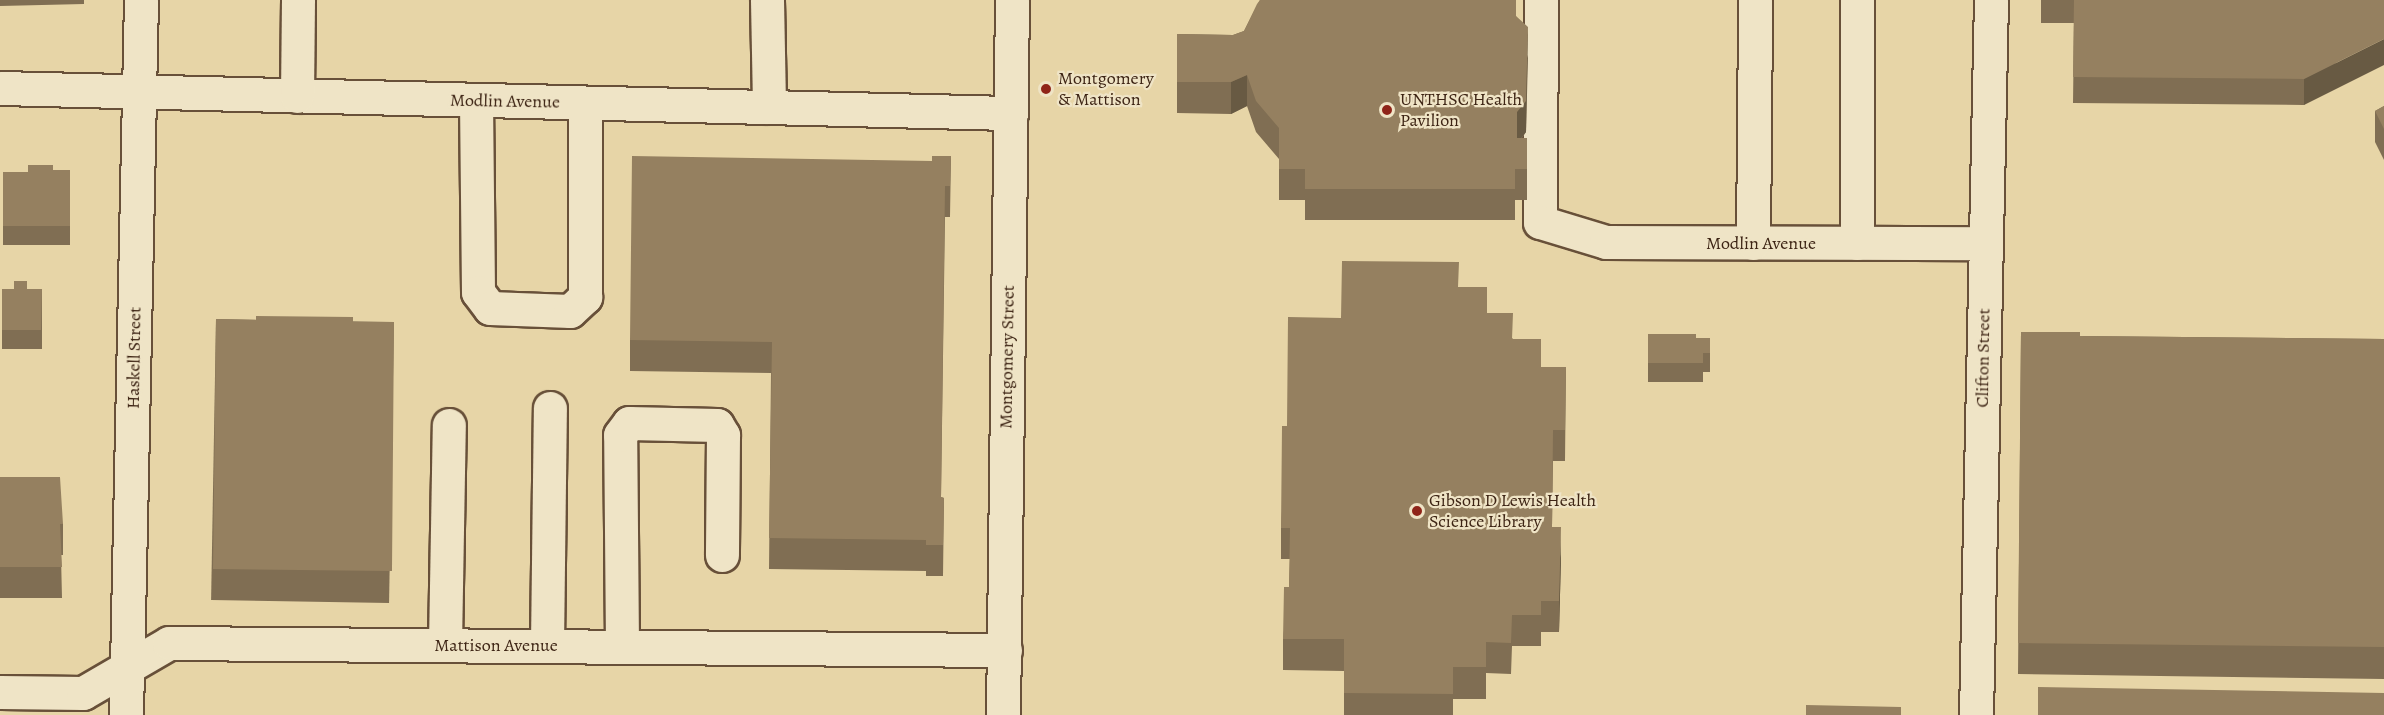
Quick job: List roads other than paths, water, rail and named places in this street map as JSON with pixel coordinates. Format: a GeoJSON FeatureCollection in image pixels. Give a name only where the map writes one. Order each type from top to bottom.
{"type":"FeatureCollection","features":[{"type":"Feature","properties":{"kind":"street","name":"Haskell Street"},"geometry":{"type":"LineString","coordinates":[[126,715],[141,0]]}},
{"type":"Feature","properties":{"kind":"street"},"geometry":{"type":"LineString","coordinates":[[297,96],[298,0]]}},
{"type":"Feature","properties":{"kind":"street"},"geometry":{"type":"LineString","coordinates":[[767,0],[769,107]]}},
{"type":"Feature","properties":{"kind":"street","name":"Montgomery Street"},"geometry":{"type":"LineString","coordinates":[[1003,715],[1012,0]]}},
{"type":"Feature","properties":{"kind":"street","name":"Modlin Avenue"},"geometry":{"type":"LineString","coordinates":[[1541,0],[1540,222],[1606,242],[1986,243]]}},
{"type":"Feature","properties":{"kind":"street"},"geometry":{"type":"LineString","coordinates":[[1753,243],[1755,0]]}},
{"type":"Feature","properties":{"kind":"street"},"geometry":{"type":"LineString","coordinates":[[1857,0],[1857,243]]}},
{"type":"Feature","properties":{"kind":"street","name":"Clifton Street"},"geometry":{"type":"LineString","coordinates":[[1976,715],[1991,0]]}},
{"type":"Feature","properties":{"kind":"street","name":"Modlin Avenue"},"geometry":{"type":"LineString","coordinates":[[0,88],[1011,113]]}},
{"type":"Feature","properties":{"kind":"street"},"geometry":{"type":"LineString","coordinates":[[476,100],[478,292],[490,308],[570,311],[585,297],[585,103]]}},
{"type":"Feature","properties":{"kind":"street"},"geometry":{"type":"LineString","coordinates":[[547,645],[550,408]]}},
{"type":"Feature","properties":{"kind":"street"},"geometry":{"type":"LineString","coordinates":[[622,645],[620,435],[629,423],[717,424],[723,435],[722,555]]}},
{"type":"Feature","properties":{"kind":"street"},"geometry":{"type":"LineString","coordinates":[[445,645],[449,425]]}},
{"type":"Feature","properties":{"kind":"street","name":"Mattison Avenue"},"geometry":{"type":"LineString","coordinates":[[0,692],[83,693],[169,643],[1005,650]]}},
{"type":"Feature","properties":{"kind":"place","name":"Montgomery & Mattison"},"geometry":{"type":"Point","coordinates":[1046,89]}},
{"type":"Feature","properties":{"kind":"place","name":"UNTHSC Health Pavilion"},"geometry":{"type":"Point","coordinates":[1387,110]}},
{"type":"Feature","properties":{"kind":"place","name":"Gibson D Lewis Health Science Library"},"geometry":{"type":"Point","coordinates":[1417,511]}}]}
